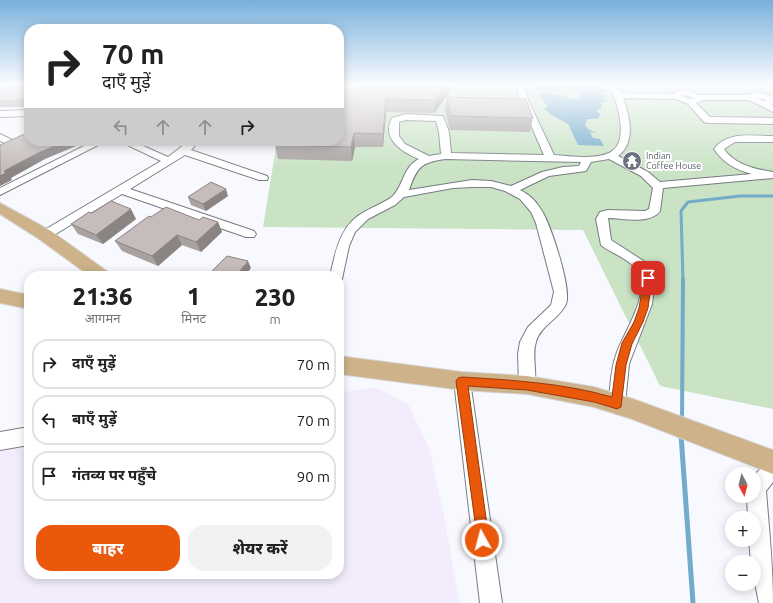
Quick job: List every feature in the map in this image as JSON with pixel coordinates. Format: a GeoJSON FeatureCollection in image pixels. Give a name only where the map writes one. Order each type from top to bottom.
{"type":"FeatureCollection","features":[{"type":"Feature","properties":{"kind":"main road"},"geometry":{"type":"LineString","coordinates":[[0,208],[45,235],[95,271]]}},
{"type":"Feature","properties":{"kind":"main road"},"geometry":{"type":"LineString","coordinates":[[0,296],[24,301]]}},
{"type":"Feature","properties":{"kind":"main road"},"geometry":{"type":"LineString","coordinates":[[344,366],[462,381],[527,386],[594,397],[625,406],[773,462]]}},
{"type":"Feature","properties":{"kind":"street"},"geometry":{"type":"LineString","coordinates":[[0,114],[24,113]]}},
{"type":"Feature","properties":{"kind":"street"},"geometry":{"type":"LineString","coordinates":[[530,113],[550,158]]}},
{"type":"Feature","properties":{"kind":"street"},"geometry":{"type":"LineString","coordinates":[[399,196],[413,168],[417,163],[426,158],[446,156],[588,158],[610,156],[621,149],[624,142],[625,125],[623,113]]}},
{"type":"Feature","properties":{"kind":"street"},"geometry":{"type":"LineString","coordinates":[[703,113],[707,120],[773,121]]}},
{"type":"Feature","properties":{"kind":"street"},"geometry":{"type":"LineString","coordinates":[[426,158],[403,149],[398,144],[395,137],[395,120],[406,117],[440,118],[444,132],[446,156]]}},
{"type":"Feature","properties":{"kind":"street"},"geometry":{"type":"LineString","coordinates":[[0,138],[16,143],[0,150]]}},
{"type":"Feature","properties":{"kind":"street"},"geometry":{"type":"LineString","coordinates":[[772,175],[735,164],[725,158],[719,149],[725,142],[733,140],[773,139]]}},
{"type":"Feature","properties":{"kind":"street"},"geometry":{"type":"LineString","coordinates":[[0,192],[91,146]]}},
{"type":"Feature","properties":{"kind":"street"},"geometry":{"type":"LineString","coordinates":[[135,146],[169,161]]}},
{"type":"Feature","properties":{"kind":"street"},"geometry":{"type":"LineString","coordinates":[[45,235],[169,161],[189,146]]}},
{"type":"Feature","properties":{"kind":"street"},"geometry":{"type":"LineString","coordinates":[[184,151],[263,178]]}},
{"type":"Feature","properties":{"kind":"street"},"geometry":{"type":"LineString","coordinates":[[610,156],[646,176],[657,190],[654,211],[651,214],[608,214],[604,215],[602,219],[605,242],[633,258],[644,270],[648,278],[644,308],[639,322],[627,343],[621,365],[625,406]]}},
{"type":"Feature","properties":{"kind":"street"},"geometry":{"type":"LineString","coordinates":[[512,190],[532,178],[564,168],[582,168],[588,158]]}},
{"type":"Feature","properties":{"kind":"street"},"geometry":{"type":"LineString","coordinates":[[657,190],[772,175]]}},
{"type":"Feature","properties":{"kind":"street"},"geometry":{"type":"LineString","coordinates":[[338,271],[342,244],[349,230],[366,214],[399,196],[469,183],[498,186],[512,190],[523,196],[537,211],[543,225],[561,297],[557,308],[530,335],[528,342],[527,386]]}},
{"type":"Feature","properties":{"kind":"street"},"geometry":{"type":"LineString","coordinates":[[122,190],[250,234]]}},
{"type":"Feature","properties":{"kind":"street"},"geometry":{"type":"LineString","coordinates":[[462,381],[491,603]]}},
{"type":"Feature","properties":{"kind":"street"},"geometry":{"type":"LineString","coordinates":[[0,441],[24,437]]}},
{"type":"Feature","properties":{"kind":"street"},"geometry":{"type":"LineString","coordinates":[[770,603],[760,555],[756,489],[766,476],[773,472]]}},
{"type":"Feature","properties":{"kind":"shaded area"},"geometry":{"type":"Polygon","coordinates":[[[375,387],[408,404],[430,450],[447,532],[459,603],[0,603],[0,451],[24,447],[24,579],[344,579],[344,392],[375,387]]]}},
{"type":"Feature","properties":{"kind":"green space"},"geometry":{"type":"Polygon","coordinates":[[[344,113],[773,113],[773,409],[660,386],[583,230],[263,227],[276,146],[344,146],[344,113]]]}},
{"type":"Feature","properties":{"kind":"water"},"geometry":{"type":"Polygon","coordinates":[[[549,113],[599,113],[601,115],[597,119],[587,119],[585,125],[588,129],[597,133],[590,132],[593,138],[600,139],[604,146],[578,145],[568,124],[549,113]]]}},
{"type":"Feature","properties":{"kind":"building"},"geometry":{"type":"Polygon","coordinates":[[[344,113],[385,113],[383,134],[354,133],[351,147],[313,146],[344,146],[344,113]]]}},
{"type":"Feature","properties":{"kind":"building"},"geometry":{"type":"Polygon","coordinates":[[[450,113],[531,113],[533,118],[451,116],[450,113]]]}},
{"type":"Feature","properties":{"kind":"building"},"geometry":{"type":"Polygon","coordinates":[[[24,134],[24,146],[55,146],[4,171],[6,173],[0,176],[0,145],[24,134]]]}},
{"type":"Feature","properties":{"kind":"building"},"geometry":{"type":"Polygon","coordinates":[[[211,182],[226,189],[203,204],[188,197],[211,182]]]}},
{"type":"Feature","properties":{"kind":"building"},"geometry":{"type":"Polygon","coordinates":[[[111,201],[131,209],[96,235],[71,224],[89,212],[92,213],[111,201]]]}},
{"type":"Feature","properties":{"kind":"building"},"geometry":{"type":"Polygon","coordinates":[[[166,207],[199,220],[203,217],[218,222],[196,242],[177,235],[152,256],[115,241],[149,216],[151,217],[166,207]]]}},
{"type":"Feature","properties":{"kind":"building"},"geometry":{"type":"Polygon","coordinates":[[[227,256],[248,261],[240,271],[212,271],[227,256]]]}},
{"type":"Feature","properties":{"kind":"waterway"},"geometry":{"type":"LineString","coordinates":[[683,280],[681,211],[688,202],[740,196],[773,196]]}},
{"type":"Feature","properties":{"kind":"waterway"},"geometry":{"type":"LineString","coordinates":[[682,421],[683,280]]}},
{"type":"Feature","properties":{"kind":"waterway"},"geometry":{"type":"LineString","coordinates":[[681,435],[693,603]]}},
{"type":"Feature","properties":{"kind":"place","name":"Indian Coffee House"},"geometry":{"type":"Point","coordinates":[632,161]}},
{"type":"Feature","properties":{"kind":"route"},"geometry":{"type":"LineString","coordinates":[[482,540],[462,381],[527,386],[594,397],[617,404],[621,365],[627,343],[639,322],[644,308],[648,278]]}}]}
